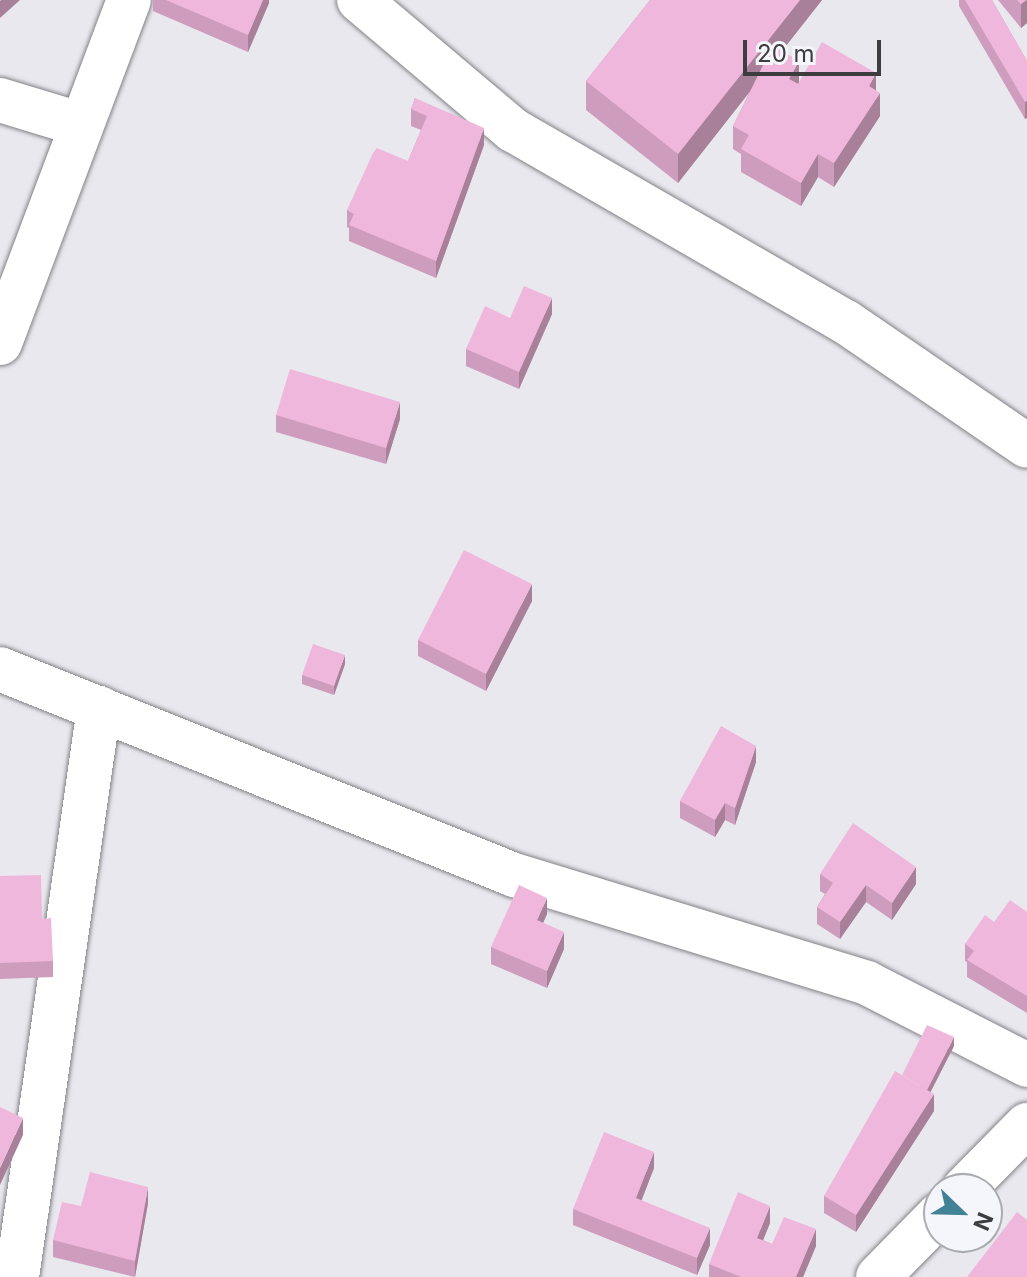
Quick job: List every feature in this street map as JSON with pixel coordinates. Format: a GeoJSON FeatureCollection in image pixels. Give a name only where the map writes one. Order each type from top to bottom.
{"type":"FeatureCollection","features":[{"type":"Feature","properties":{"kind":"street"},"geometry":{"type":"LineString","coordinates":[[0,343],[79,124],[129,0]]}},
{"type":"Feature","properties":{"kind":"street"},"geometry":{"type":"LineString","coordinates":[[359,0],[513,130],[846,322],[1027,446]]}},
{"type":"Feature","properties":{"kind":"street"},"geometry":{"type":"LineString","coordinates":[[0,100],[79,124]]}},
{"type":"Feature","properties":{"kind":"street"},"geometry":{"type":"LineString","coordinates":[[0,669],[514,875],[867,983],[1027,1065]]}},
{"type":"Feature","properties":{"kind":"street"},"geometry":{"type":"LineString","coordinates":[[17,1277],[99,708]]}},
{"type":"Feature","properties":{"kind":"street"},"geometry":{"type":"LineString","coordinates":[[980,1173],[1027,1125]]}},
{"type":"Feature","properties":{"kind":"street"},"geometry":{"type":"LineString","coordinates":[[878,1277],[923,1231]]}},
{"type":"Feature","properties":{"kind":"building"},"geometry":{"type":"Polygon","coordinates":[[[166,0],[263,0],[248,35],[166,0]]]}},
{"type":"Feature","properties":{"kind":"building"},"geometry":{"type":"Polygon","coordinates":[[[650,0],[800,0],[678,154],[586,81],[650,0]]]}},
{"type":"Feature","properties":{"kind":"building"},"geometry":{"type":"Polygon","coordinates":[[[965,0],[992,0],[1027,61],[1027,101],[1025,102],[965,0]]]}},
{"type":"Feature","properties":{"kind":"building"},"geometry":{"type":"Polygon","coordinates":[[[822,42],[876,73],[869,86],[880,93],[834,163],[818,154],[801,183],[741,149],[749,135],[733,126],[773,45],[799,61],[789,79],[798,84],[822,42]]]}},
{"type":"Feature","properties":{"kind":"building"},"geometry":{"type":"Polygon","coordinates":[[[415,98],[484,128],[436,261],[349,225],[354,214],[347,210],[377,148],[408,161],[427,116],[411,109],[415,98]]]}},
{"type":"Feature","properties":{"kind":"building"},"geometry":{"type":"Polygon","coordinates":[[[524,286],[552,298],[519,372],[466,349],[485,306],[510,318],[524,286]]]}},
{"type":"Feature","properties":{"kind":"building"},"geometry":{"type":"Polygon","coordinates":[[[290,369],[400,402],[386,448],[276,415],[290,369]]]}},
{"type":"Feature","properties":{"kind":"building"},"geometry":{"type":"Polygon","coordinates":[[[464,550],[532,584],[486,674],[418,640],[464,550]]]}},
{"type":"Feature","properties":{"kind":"building"},"geometry":{"type":"Polygon","coordinates":[[[313,644],[345,655],[334,686],[302,675],[313,644]]]}},
{"type":"Feature","properties":{"kind":"building"},"geometry":{"type":"Polygon","coordinates":[[[721,726],[756,746],[735,808],[725,803],[715,820],[680,801],[721,726]]]}},
{"type":"Feature","properties":{"kind":"building"},"geometry":{"type":"Polygon","coordinates":[[[853,823],[916,867],[892,903],[866,885],[840,922],[817,907],[833,883],[820,874],[853,823]]]}},
{"type":"Feature","properties":{"kind":"building"},"geometry":{"type":"Polygon","coordinates":[[[41,875],[42,919],[51,918],[53,961],[0,963],[0,876],[41,875]]]}},
{"type":"Feature","properties":{"kind":"building"},"geometry":{"type":"Polygon","coordinates":[[[519,885],[547,898],[537,920],[564,932],[547,971],[491,947],[519,885]]]}},
{"type":"Feature","properties":{"kind":"building"},"geometry":{"type":"Polygon","coordinates":[[[1010,900],[1027,912],[1027,996],[967,960],[974,951],[965,944],[985,915],[994,922],[1010,900]]]}},
{"type":"Feature","properties":{"kind":"building"},"geometry":{"type":"Polygon","coordinates":[[[927,1025],[954,1037],[927,1090],[902,1075],[927,1025]]]}},
{"type":"Feature","properties":{"kind":"building"},"geometry":{"type":"Polygon","coordinates":[[[895,1071],[934,1094],[856,1215],[824,1196],[895,1071]]]}},
{"type":"Feature","properties":{"kind":"building"},"geometry":{"type":"Polygon","coordinates":[[[0,1107],[23,1118],[0,1168],[0,1107]]]}},
{"type":"Feature","properties":{"kind":"building"},"geometry":{"type":"Polygon","coordinates":[[[604,1132],[654,1152],[636,1198],[710,1228],[697,1258],[573,1209],[604,1132]]]}},
{"type":"Feature","properties":{"kind":"building"},"geometry":{"type":"Polygon","coordinates":[[[90,1172],[148,1187],[135,1261],[53,1240],[62,1202],[81,1206],[90,1172]]]}},
{"type":"Feature","properties":{"kind":"building"},"geometry":{"type":"Polygon","coordinates":[[[738,1192],[770,1206],[757,1238],[772,1244],[784,1217],[816,1229],[796,1277],[741,1277],[709,1264],[738,1192]]]}},
{"type":"Feature","properties":{"kind":"building"},"geometry":{"type":"Polygon","coordinates":[[[1017,1212],[1027,1220],[1027,1277],[967,1277],[985,1253],[1003,1253],[1003,1230],[1017,1212]]]}}]}
